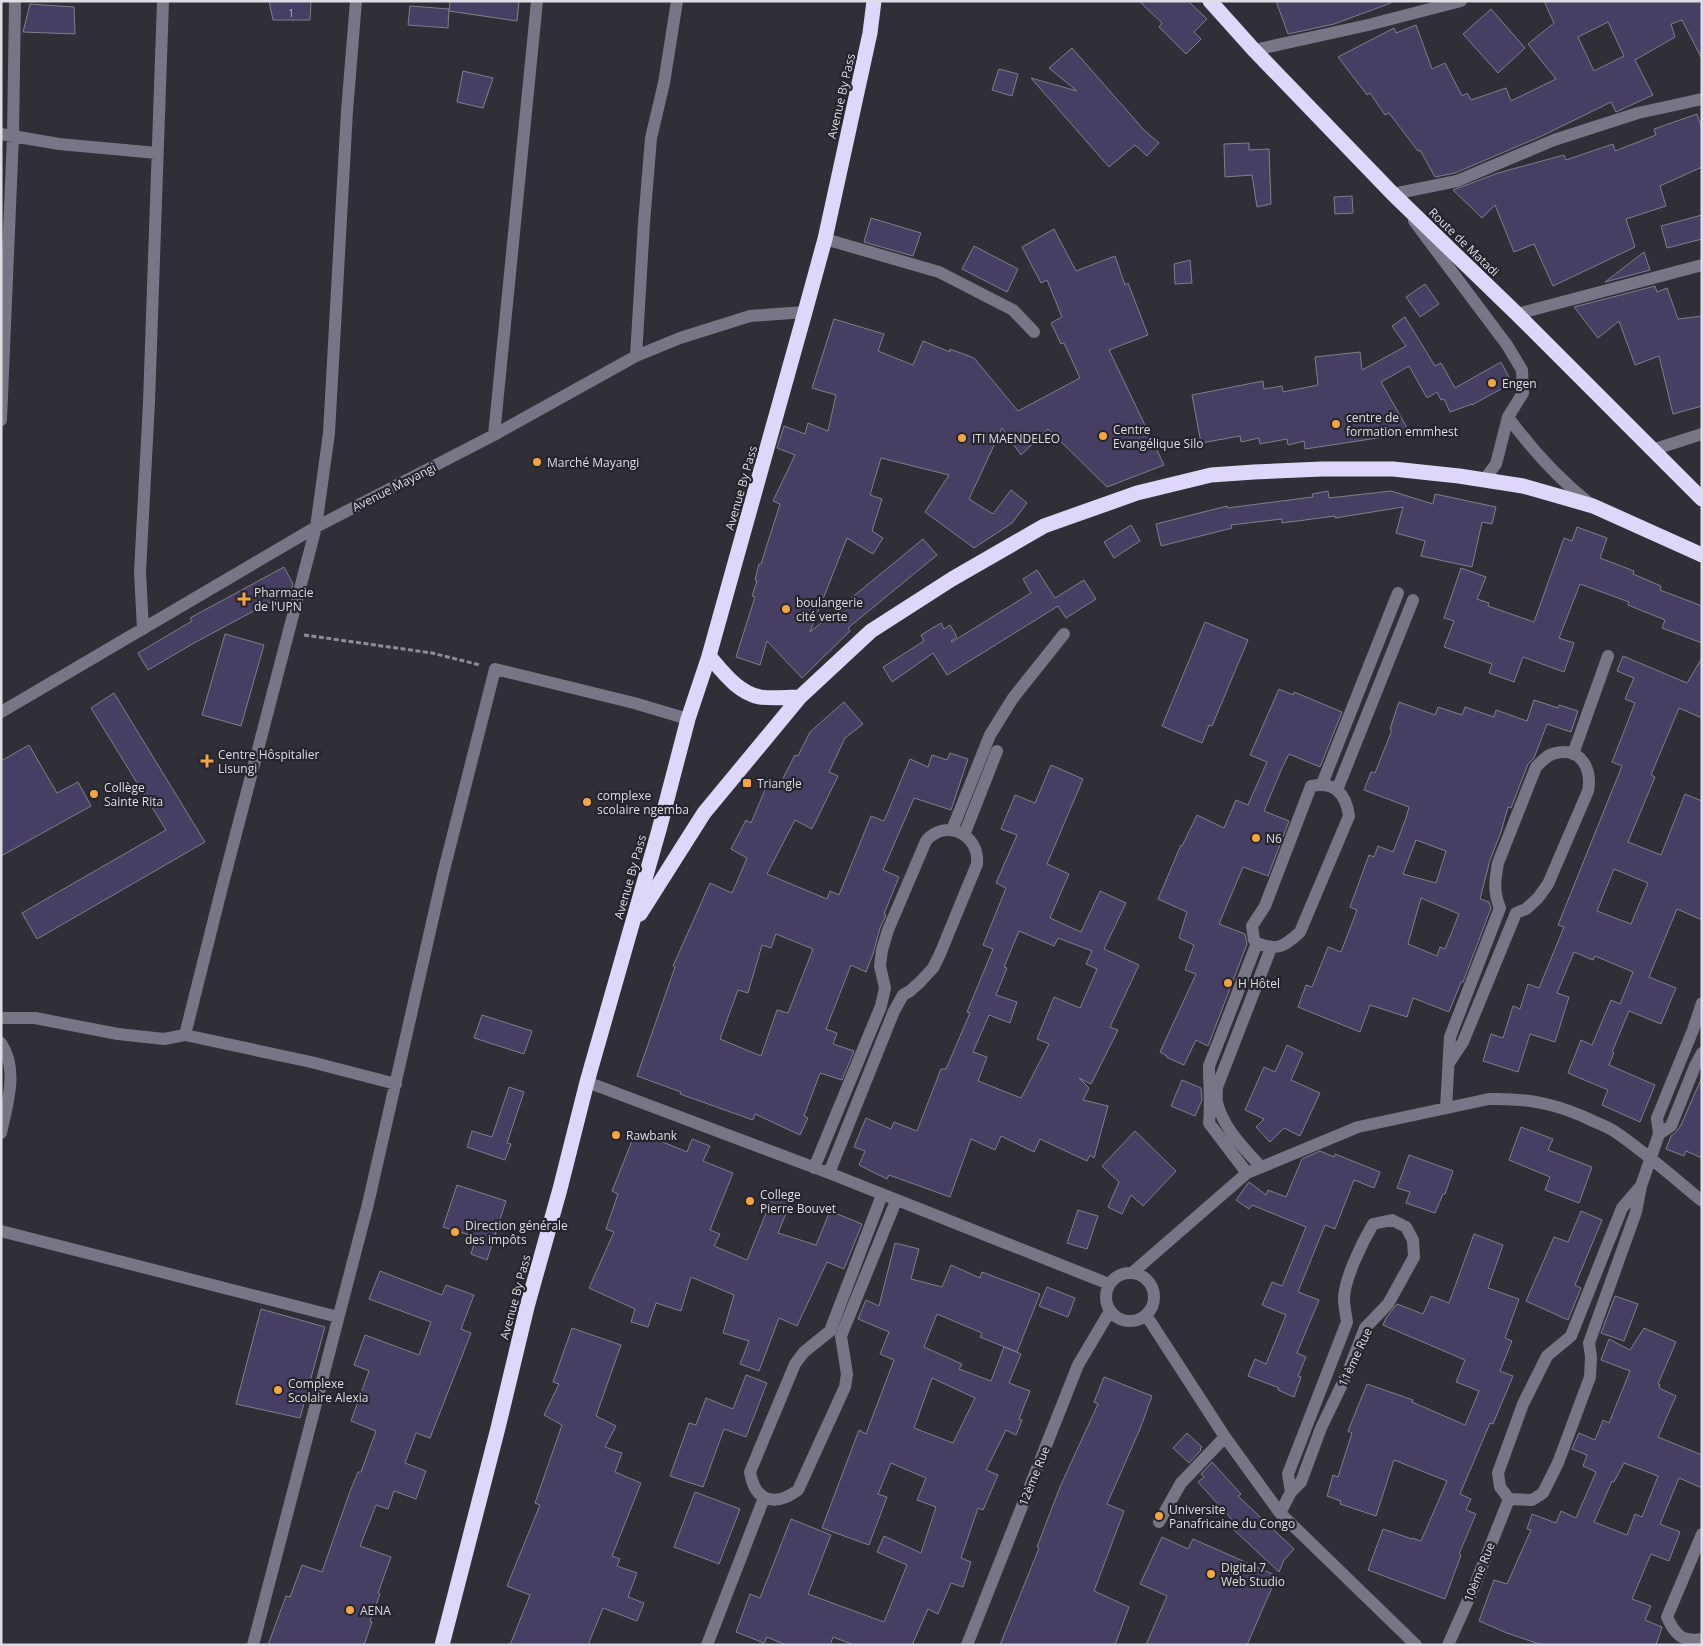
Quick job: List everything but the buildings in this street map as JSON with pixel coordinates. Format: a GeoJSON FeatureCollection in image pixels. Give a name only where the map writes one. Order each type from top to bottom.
{"type":"FeatureCollection","features":[{"type":"Feature","properties":{"kind":"highway","name":"Avenue By Pass"},"geometry":{"type":"LineString","coordinates":[[442,1645],[527,1307],[587,1082],[632,928],[688,719],[709,656],[806,312],[825,239],[870,32],[874,1]]}},
{"type":"Feature","properties":{"kind":"highway","name":"Route de Matadi"},"geometry":{"type":"LineString","coordinates":[[1210,1],[1254,50],[1393,194],[1702,498]]}},
{"type":"Feature","properties":{"kind":"highway"},"geometry":{"type":"LineString","coordinates":[[632,928],[704,813],[800,697],[871,631],[952,579],[1044,526],[1137,493],[1211,475],[1322,469],[1393,469],[1459,476],[1523,486],[1593,506],[1702,555]]}},
{"type":"Feature","properties":{"kind":"highway"},"geometry":{"type":"LineString","coordinates":[[709,656],[735,685],[746,692],[759,697],[800,697]]}},
{"type":"Feature","properties":{"kind":"street"},"geometry":{"type":"LineString","coordinates":[[1,420],[7,135],[15,1]]}},
{"type":"Feature","properties":{"kind":"street"},"geometry":{"type":"LineString","coordinates":[[142,629],[140,572],[148,411],[163,1]]}},
{"type":"Feature","properties":{"kind":"street"},"geometry":{"type":"LineString","coordinates":[[185,1035],[316,527],[329,433],[347,120],[356,1]]}},
{"type":"Feature","properties":{"kind":"street"},"geometry":{"type":"LineString","coordinates":[[494,435],[537,1]]}},
{"type":"Feature","properties":{"kind":"street"},"geometry":{"type":"LineString","coordinates":[[636,356],[651,138],[664,83],[677,1]]}},
{"type":"Feature","properties":{"kind":"street"},"geometry":{"type":"LineString","coordinates":[[1254,50],[1368,25],[1461,1]]}},
{"type":"Feature","properties":{"kind":"street"},"geometry":{"type":"LineString","coordinates":[[1484,480],[1496,464],[1508,417],[1523,393],[1522,370],[1507,345],[1393,194],[1457,181],[1554,140],[1638,113],[1702,99]]}},
{"type":"Feature","properties":{"kind":"street"},"geometry":{"type":"LineString","coordinates":[[7,135],[59,144],[157,153]]}},
{"type":"Feature","properties":{"kind":"street"},"geometry":{"type":"LineString","coordinates":[[825,239],[939,272],[1013,310],[1034,332]]}},
{"type":"Feature","properties":{"kind":"street"},"geometry":{"type":"LineString","coordinates":[[1516,314],[1702,265]]}},
{"type":"Feature","properties":{"kind":"street","name":"Avenue Mayangi"},"geometry":{"type":"LineString","coordinates":[[1,712],[316,527],[494,435],[636,356],[680,338],[750,316],[806,312]]}},
{"type":"Feature","properties":{"kind":"street"},"geometry":{"type":"LineString","coordinates":[[1508,417],[1532,450],[1567,485],[1593,506]]}},
{"type":"Feature","properties":{"kind":"street"},"geometry":{"type":"LineString","coordinates":[[1652,450],[1702,434]]}},
{"type":"Feature","properties":{"kind":"street"},"geometry":{"type":"LineString","coordinates":[[1322,784],[1398,593]]}},
{"type":"Feature","properties":{"kind":"street"},"geometry":{"type":"LineString","coordinates":[[1337,790],[1413,600]]}},
{"type":"Feature","properties":{"kind":"street"},"geometry":{"type":"LineString","coordinates":[[958,833],[990,735],[1013,698],[1064,634]]}},
{"type":"Feature","properties":{"kind":"street"},"geometry":{"type":"LineString","coordinates":[[1573,754],[1608,656]]}},
{"type":"Feature","properties":{"kind":"street"},"geometry":{"type":"LineString","coordinates":[[253,1645],[368,1204],[443,874],[495,669],[688,719]]}},
{"type":"Feature","properties":{"kind":"street"},"geometry":{"type":"LineString","coordinates":[[958,833],[997,751]]}},
{"type":"Feature","properties":{"kind":"street"},"geometry":{"type":"LineString","coordinates":[[1446,1108],[1450,1037],[1500,908],[1495,896],[1498,863],[1536,767],[1547,757],[1556,753],[1573,754],[1588,768],[1590,780],[1588,791],[1548,884],[1538,898],[1526,909],[1516,914],[1463,1042],[1449,1063]]}},
{"type":"Feature","properties":{"kind":"street"},"geometry":{"type":"LineString","coordinates":[[1322,784],[1337,790],[1343,795],[1349,816],[1300,932],[1278,948],[1271,948],[1257,943],[1254,940],[1252,926],[1264,906],[1311,786],[1322,784]]}},
{"type":"Feature","properties":{"kind":"street"},"geometry":{"type":"LineString","coordinates":[[814,1168],[881,1006],[885,988],[880,966],[882,950],[888,930],[926,841],[931,834],[939,831],[958,833],[971,840],[975,846],[978,855],[977,864],[933,968],[915,987],[903,995],[894,1011],[830,1173]]}},
{"type":"Feature","properties":{"kind":"street"},"geometry":{"type":"LineString","coordinates":[[1500,908],[1516,914]]}},
{"type":"Feature","properties":{"kind":"street"},"geometry":{"type":"LineString","coordinates":[[1247,1173],[1209,1123],[1211,1104],[1209,1086],[1210,1066],[1257,943]]}},
{"type":"Feature","properties":{"kind":"street"},"geometry":{"type":"LineString","coordinates":[[1261,1167],[1239,1144],[1224,1119],[1217,1102],[1217,1086],[1271,948]]}},
{"type":"Feature","properties":{"kind":"street"},"geometry":{"type":"LineString","coordinates":[[885,988],[903,995]]}},
{"type":"Feature","properties":{"kind":"street"},"geometry":{"type":"LineString","coordinates":[[1641,1186],[1622,1208],[1571,1336],[1547,1356],[1523,1404],[1498,1473],[1500,1487],[1509,1499],[1532,1500],[1543,1493],[1558,1463],[1590,1377],[1591,1358],[1589,1342],[1636,1212],[1641,1186],[1659,1134],[1657,1118],[1702,1003]]}},
{"type":"Feature","properties":{"kind":"street"},"geometry":{"type":"LineString","coordinates":[[1,1018],[35,1018],[118,1034],[164,1039],[185,1035],[310,1062],[396,1084]]}},
{"type":"Feature","properties":{"kind":"street"},"geometry":{"type":"LineString","coordinates":[[1,1043],[4,1047],[11,1072],[10,1088],[1,1133]]}},
{"type":"Feature","properties":{"kind":"street"},"geometry":{"type":"LineString","coordinates":[[1659,1134],[1671,1126],[1702,1053]]}},
{"type":"Feature","properties":{"kind":"street"},"geometry":{"type":"LineString","coordinates":[[587,1082],[830,1173],[896,1201],[1109,1284]]}},
{"type":"Feature","properties":{"kind":"street"},"geometry":{"type":"LineString","coordinates":[[1132,1273],[1247,1173],[1358,1127],[1489,1099],[1510,1098],[1552,1104],[1613,1130],[1702,1200]]}},
{"type":"Feature","properties":{"kind":"street"},"geometry":{"type":"LineString","coordinates":[[882,1195],[835,1334],[847,1374],[845,1387],[798,1490],[790,1496],[778,1500],[764,1498],[755,1490],[750,1472],[795,1364],[804,1352],[835,1334],[896,1201]]}},
{"type":"Feature","properties":{"kind":"street","name":"11ème Rue"},"geometry":{"type":"LineString","coordinates":[[1280,1513],[1291,1492],[1300,1482],[1321,1428],[1347,1374],[1365,1328],[1388,1304],[1414,1257],[1413,1240],[1406,1227],[1392,1220],[1373,1224],[1362,1241],[1350,1273],[1344,1297],[1347,1322]]}},
{"type":"Feature","properties":{"kind":"street"},"geometry":{"type":"LineString","coordinates":[[1,1232],[338,1317]]}},
{"type":"Feature","properties":{"kind":"street"},"geometry":{"type":"LineString","coordinates":[[1132,1273],[1145,1278],[1153,1289],[1153,1303],[1146,1315],[1134,1321],[1120,1319],[1110,1311],[1106,1298],[1109,1284],[1119,1275],[1132,1273]]}},
{"type":"Feature","properties":{"kind":"street","name":"12ème Rue"},"geometry":{"type":"LineString","coordinates":[[967,1645],[1078,1365],[1110,1311]]}},
{"type":"Feature","properties":{"kind":"street"},"geometry":{"type":"LineString","coordinates":[[1146,1315],[1225,1436],[1280,1513],[1416,1645]]}},
{"type":"Feature","properties":{"kind":"street"},"geometry":{"type":"LineString","coordinates":[[1291,1492],[1288,1474],[1347,1322],[1365,1328]]}},
{"type":"Feature","properties":{"kind":"street"},"geometry":{"type":"LineString","coordinates":[[1571,1336],[1589,1342]]}},
{"type":"Feature","properties":{"kind":"street"},"geometry":{"type":"LineString","coordinates":[[1159,1522],[1181,1483],[1225,1436]]}},
{"type":"Feature","properties":{"kind":"street"},"geometry":{"type":"LineString","coordinates":[[707,1645],[764,1498]]}},
{"type":"Feature","properties":{"kind":"street","name":"10ème Rue"},"geometry":{"type":"LineString","coordinates":[[1448,1645],[1474,1587],[1509,1499]]}},
{"type":"Feature","properties":{"kind":"street"},"geometry":{"type":"LineString","coordinates":[[1702,1534],[1667,1617],[1681,1642],[1702,1639]]}},
{"type":"Feature","properties":{"kind":"path"},"geometry":{"type":"LineString","coordinates":[[288,633],[432,653],[495,669]]}},
{"type":"Feature","properties":{"kind":"place","name":"Engen"},"geometry":{"type":"Point","coordinates":[1492,383]}},
{"type":"Feature","properties":{"kind":"place","name":"centre de formation emmhest"},"geometry":{"type":"Point","coordinates":[1336,424]}},
{"type":"Feature","properties":{"kind":"place","name":"Centre Evangélique Silo"},"geometry":{"type":"Point","coordinates":[1103,436]}},
{"type":"Feature","properties":{"kind":"place","name":"ITI MAENDELEO"},"geometry":{"type":"Point","coordinates":[962,438]}},
{"type":"Feature","properties":{"kind":"place","name":"Marché Mayangi"},"geometry":{"type":"Point","coordinates":[537,462]}},
{"type":"Feature","properties":{"kind":"place","name":"Pharmacie de l'UPN"},"geometry":{"type":"Point","coordinates":[244,599]}},
{"type":"Feature","properties":{"kind":"place","name":"boulangerie cité verte"},"geometry":{"type":"Point","coordinates":[786,609]}},
{"type":"Feature","properties":{"kind":"place","name":"Centre Hôspitalier Lisungi"},"geometry":{"type":"Point","coordinates":[207,761]}},
{"type":"Feature","properties":{"kind":"place","name":"Triangle"},"geometry":{"type":"Point","coordinates":[747,783]}},
{"type":"Feature","properties":{"kind":"place","name":"Collège Sainte Rita"},"geometry":{"type":"Point","coordinates":[94,794]}},
{"type":"Feature","properties":{"kind":"place","name":"complexe scolaire ngemba"},"geometry":{"type":"Point","coordinates":[587,802]}},
{"type":"Feature","properties":{"kind":"place","name":"N6"},"geometry":{"type":"Point","coordinates":[1256,838]}},
{"type":"Feature","properties":{"kind":"place","name":"H Hôtel"},"geometry":{"type":"Point","coordinates":[1228,983]}},
{"type":"Feature","properties":{"kind":"place","name":"Rawbank"},"geometry":{"type":"Point","coordinates":[616,1135]}},
{"type":"Feature","properties":{"kind":"place","name":"College Pierre Bouvet"},"geometry":{"type":"Point","coordinates":[750,1201]}},
{"type":"Feature","properties":{"kind":"place","name":"Direction générale des impôts"},"geometry":{"type":"Point","coordinates":[455,1232]}},
{"type":"Feature","properties":{"kind":"place","name":"Complexe Scolaire Alexia"},"geometry":{"type":"Point","coordinates":[278,1390]}},
{"type":"Feature","properties":{"kind":"place","name":"Universite Panafricaine du Congo"},"geometry":{"type":"Point","coordinates":[1159,1516]}},
{"type":"Feature","properties":{"kind":"place","name":"Digital 7 Web Studio"},"geometry":{"type":"Point","coordinates":[1211,1574]}},
{"type":"Feature","properties":{"kind":"place","name":"AENA"},"geometry":{"type":"Point","coordinates":[350,1610]}}]}
